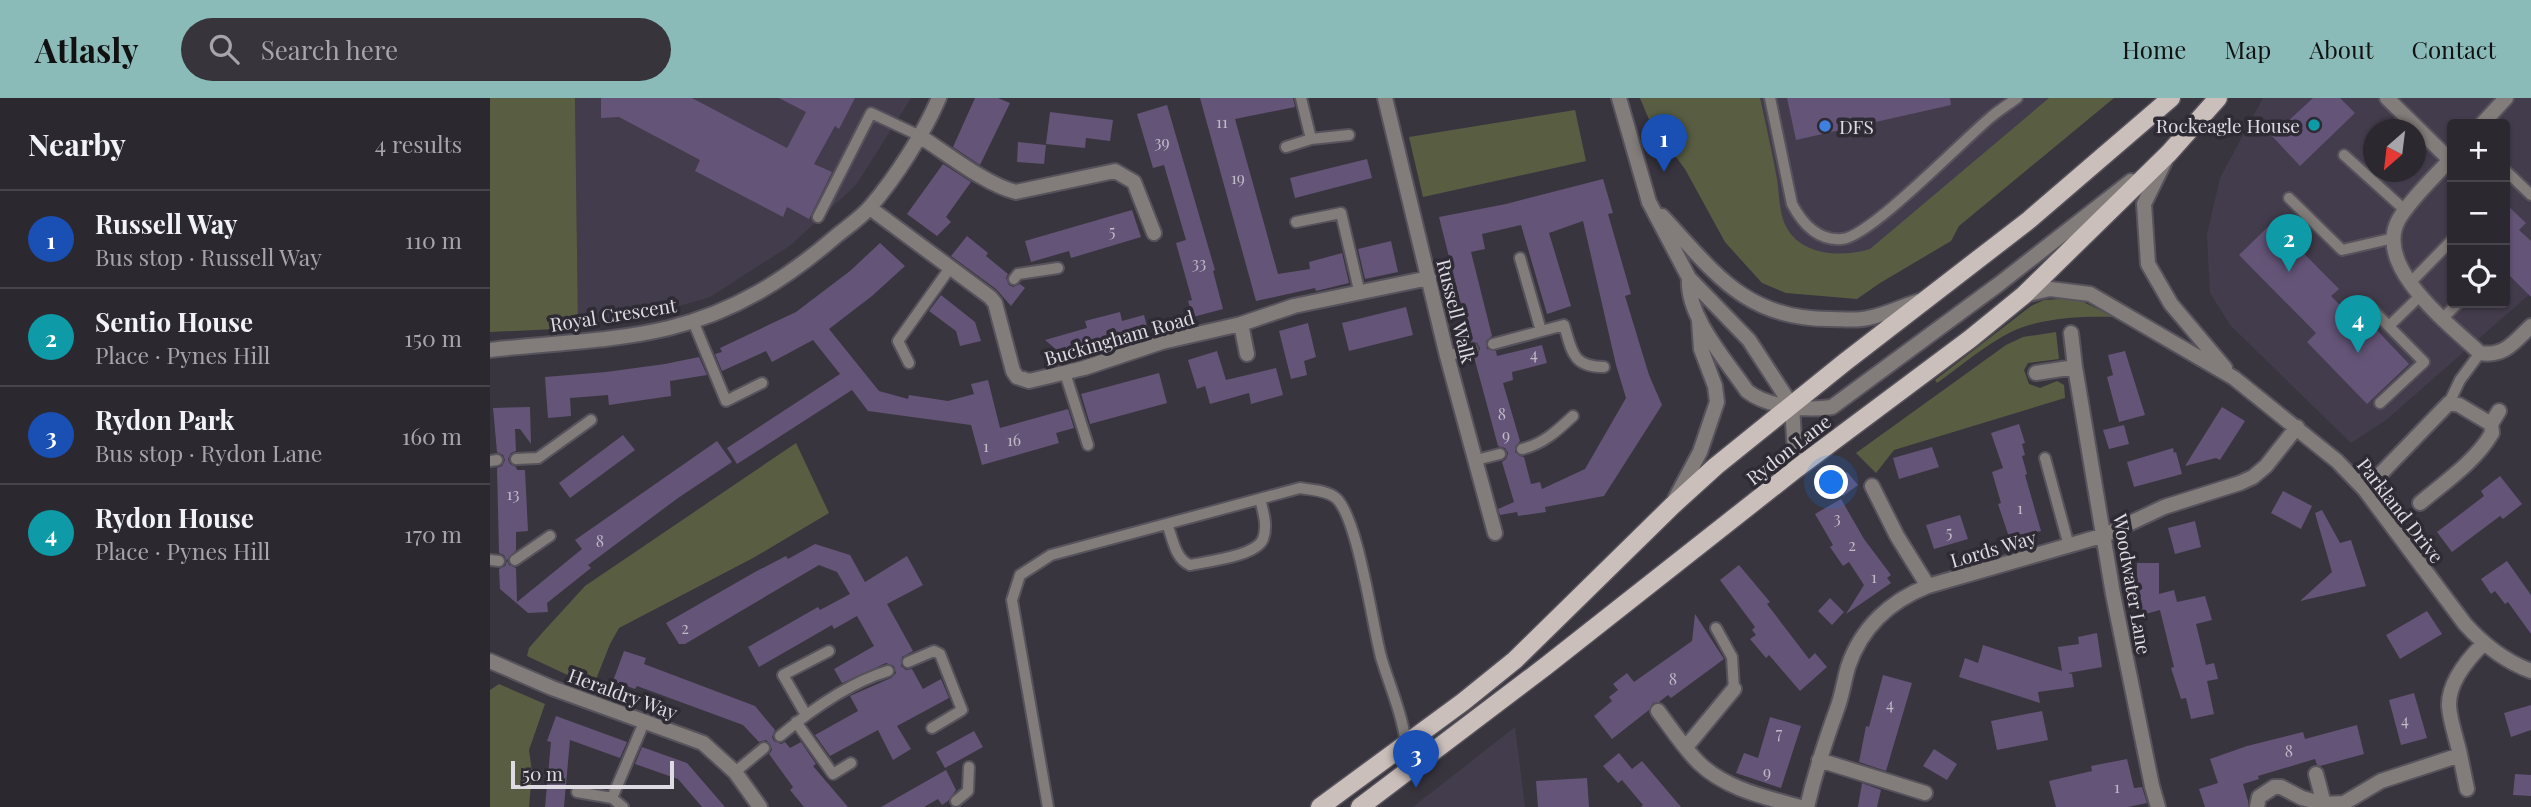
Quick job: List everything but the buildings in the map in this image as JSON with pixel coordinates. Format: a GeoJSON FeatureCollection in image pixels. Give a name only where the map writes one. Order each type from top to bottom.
{"type":"FeatureCollection","features":[{"type":"Feature","properties":{"kind":"main road","name":"Rydon Lane"},"geometry":{"type":"LineString","coordinates":[[1320,807],[1515,660],[1671,506],[1716,466],[2029,220],[2171,98]]}},
{"type":"Feature","properties":{"kind":"main road","name":"Rydon Lane"},"geometry":{"type":"LineString","coordinates":[[1360,807],[2024,295],[2169,153],[2218,98]]}},
{"type":"Feature","properties":{"kind":"street","name":"Royal Crescent"},"geometry":{"type":"LineString","coordinates":[[490,350],[634,334],[693,321],[721,312],[793,272],[870,208],[899,169],[939,98]]}},
{"type":"Feature","properties":{"kind":"street","name":"Russell Walk"},"geometry":{"type":"LineString","coordinates":[[1385,98],[1447,356],[1495,533]]}},
{"type":"Feature","properties":{"kind":"street"},"geometry":{"type":"LineString","coordinates":[[1619,98],[1649,202],[1689,278],[1749,340],[1792,406],[1796,469]]}},
{"type":"Feature","properties":{"kind":"street"},"geometry":{"type":"LineString","coordinates":[[2487,119],[2506,98]]}},
{"type":"Feature","properties":{"kind":"street"},"geometry":{"type":"LineString","coordinates":[[2395,101],[2447,155]]}},
{"type":"Feature","properties":{"kind":"street"},"geometry":{"type":"LineString","coordinates":[[918,135],[976,173],[1016,192],[1115,171],[1134,182],[1154,233]]}},
{"type":"Feature","properties":{"kind":"street"},"geometry":{"type":"LineString","coordinates":[[1689,278],[1688,292],[1699,321],[1747,391],[1757,399],[1772,404],[1811,411],[1832,407],[1944,326],[2169,153]]}},
{"type":"Feature","properties":{"kind":"street","name":"Parkland Drive"},"geometry":{"type":"LineString","coordinates":[[2169,153],[2144,204],[2148,264],[2171,304],[2234,378]]}},
{"type":"Feature","properties":{"kind":"street"},"geometry":{"type":"LineString","coordinates":[[2447,164],[2398,220],[2394,238],[2398,264],[2421,295],[2480,353],[2494,355],[2505,350],[2531,326]]}},
{"type":"Feature","properties":{"kind":"street"},"geometry":{"type":"LineString","coordinates":[[1649,202],[1721,280],[1749,299],[1777,313],[1808,319],[1867,319],[1930,297]]}},
{"type":"Feature","properties":{"kind":"street","name":"Buckingham Road"},"geometry":{"type":"LineString","coordinates":[[870,208],[997,300],[1013,371],[1017,377],[1029,382],[1162,342],[1241,324],[1294,306],[1429,278]]}},
{"type":"Feature","properties":{"kind":"street","name":"Parkland Drive"},"geometry":{"type":"LineString","coordinates":[[2024,295],[2050,289],[2090,294],[2234,378],[2337,461],[2365,490],[2465,624],[2483,644],[2531,671]]}},
{"type":"Feature","properties":{"kind":"street"},"geometry":{"type":"LineString","coordinates":[[1671,506],[1700,452],[1717,402],[1715,386],[1701,349],[1699,321]]}},
{"type":"Feature","properties":{"kind":"street"},"geometry":{"type":"LineString","coordinates":[[1241,324],[1247,354]]}},
{"type":"Feature","properties":{"kind":"street","name":"Woodwater Lane"},"geometry":{"type":"LineString","coordinates":[[2071,333],[2086,440],[2116,607],[2158,807]]}},
{"type":"Feature","properties":{"kind":"street"},"geometry":{"type":"LineString","coordinates":[[2036,373],[2075,366]]}},
{"type":"Feature","properties":{"kind":"street"},"geometry":{"type":"LineString","coordinates":[[2365,490],[2449,403],[2459,405],[2491,424]]}},
{"type":"Feature","properties":{"kind":"street"},"geometry":{"type":"LineString","coordinates":[[2420,503],[2488,440],[2492,433],[2491,424],[2499,411]]}},
{"type":"Feature","properties":{"kind":"street","name":"Lords Way"},"geometry":{"type":"LineString","coordinates":[[1807,807],[1847,670],[1868,628],[1892,605],[1910,593],[1928,586],[2105,535],[2164,507],[2253,477],[2266,466],[2297,427]]}},
{"type":"Feature","properties":{"kind":"street"},"geometry":{"type":"LineString","coordinates":[[1872,486],[1897,536],[1928,586]]}},
{"type":"Feature","properties":{"kind":"street"},"geometry":{"type":"LineString","coordinates":[[2468,789],[2449,705],[2458,675],[2469,658],[2483,644]]}},
{"type":"Feature","properties":{"kind":"street","name":"Heraldry Way"},"geometry":{"type":"LineString","coordinates":[[490,661],[552,688],[703,743],[735,772],[760,807]]}},
{"type":"Feature","properties":{"kind":"street"},"geometry":{"type":"LineString","coordinates":[[1686,747],[1734,690]]}},
{"type":"Feature","properties":{"kind":"street"},"geometry":{"type":"LineString","coordinates":[[1658,711],[1699,763],[1726,783],[1800,807]]}},
{"type":"Feature","properties":{"kind":"street"},"geometry":{"type":"LineString","coordinates":[[2257,807],[2259,797],[2281,786],[2324,804],[2344,803],[2381,781],[2460,755]]}},
{"type":"Feature","properties":{"kind":"street"},"geometry":{"type":"LineString","coordinates":[[1819,760],[1925,793]]}},
{"type":"Feature","properties":{"kind":"street"},"geometry":{"type":"LineString","coordinates":[[2316,774],[2324,804]]}},
{"type":"Feature","properties":{"kind":"lane"},"geometry":{"type":"LineString","coordinates":[[1301,98],[1311,139]]}},
{"type":"Feature","properties":{"kind":"lane"},"geometry":{"type":"LineString","coordinates":[[1770,98],[1792,204],[1800,219],[1811,230],[1824,237],[1842,239],[1868,228],[1992,116],[2017,98]]}},
{"type":"Feature","properties":{"kind":"lane"},"geometry":{"type":"LineString","coordinates":[[818,217],[871,113],[918,135]]}},
{"type":"Feature","properties":{"kind":"lane"},"geometry":{"type":"LineString","coordinates":[[1286,148],[1311,139],[1349,135]]}},
{"type":"Feature","properties":{"kind":"lane"},"geometry":{"type":"LineString","coordinates":[[2344,155],[2406,211]]}},
{"type":"Feature","properties":{"kind":"lane"},"geometry":{"type":"LineString","coordinates":[[2510,175],[2531,195]]}},
{"type":"Feature","properties":{"kind":"lane"},"geometry":{"type":"LineString","coordinates":[[2289,198],[2342,250],[2394,238]]}},
{"type":"Feature","properties":{"kind":"lane"},"geometry":{"type":"LineString","coordinates":[[1296,222],[1341,212],[1360,293]]}},
{"type":"Feature","properties":{"kind":"lane"},"geometry":{"type":"LineString","coordinates":[[2410,283],[2447,245]]}},
{"type":"Feature","properties":{"kind":"lane"},"geometry":{"type":"LineString","coordinates":[[1520,258],[1541,331]]}},
{"type":"Feature","properties":{"kind":"lane"},"geometry":{"type":"LineString","coordinates":[[909,363],[898,341],[950,268]]}},
{"type":"Feature","properties":{"kind":"lane"},"geometry":{"type":"LineString","coordinates":[[1014,279],[1018,274],[1058,268]]}},
{"type":"Feature","properties":{"kind":"lane"},"geometry":{"type":"LineString","coordinates":[[2390,325],[2421,295]]}},
{"type":"Feature","properties":{"kind":"lane"},"geometry":{"type":"LineString","coordinates":[[2366,303],[2424,362],[2380,403]]}},
{"type":"Feature","properties":{"kind":"lane"},"geometry":{"type":"LineString","coordinates":[[2443,318],[2453,308]]}},
{"type":"Feature","properties":{"kind":"lane"},"geometry":{"type":"LineString","coordinates":[[693,321],[726,401],[762,383]]}},
{"type":"Feature","properties":{"kind":"lane"},"geometry":{"type":"LineString","coordinates":[[1493,344],[1564,325],[1573,355],[1580,363],[1591,367],[1604,367]]}},
{"type":"Feature","properties":{"kind":"lane"},"geometry":{"type":"LineString","coordinates":[[1447,356],[1472,349]]}},
{"type":"Feature","properties":{"kind":"lane"},"geometry":{"type":"LineString","coordinates":[[2449,403],[2460,380],[2480,353]]}},
{"type":"Feature","properties":{"kind":"lane"},"geometry":{"type":"LineString","coordinates":[[1065,373],[1088,445]]}},
{"type":"Feature","properties":{"kind":"lane"},"geometry":{"type":"LineString","coordinates":[[1522,449],[1534,446],[1553,435],[1573,416]]}},
{"type":"Feature","properties":{"kind":"lane"},"geometry":{"type":"LineString","coordinates":[[516,459],[538,458],[592,420]]}},
{"type":"Feature","properties":{"kind":"lane"},"geometry":{"type":"LineString","coordinates":[[1476,460],[1500,454]]}},
{"type":"Feature","properties":{"kind":"lane"},"geometry":{"type":"LineString","coordinates":[[2045,458],[2069,545]]}},
{"type":"Feature","properties":{"kind":"lane"},"geometry":{"type":"LineString","coordinates":[[1048,807],[1012,600],[1020,575],[1051,555],[1300,488],[1319,490],[1334,496],[1352,528],[1381,657],[1403,719],[1406,744]]}},
{"type":"Feature","properties":{"kind":"lane"},"geometry":{"type":"LineString","coordinates":[[1167,524],[1179,556],[1183,562],[1191,565],[1252,551],[1263,541],[1265,528],[1260,499]]}},
{"type":"Feature","properties":{"kind":"lane"},"geometry":{"type":"LineString","coordinates":[[515,560],[550,536]]}},
{"type":"Feature","properties":{"kind":"lane"},"geometry":{"type":"LineString","coordinates":[[1716,628],[1732,657],[1734,690]]}},
{"type":"Feature","properties":{"kind":"lane"},"geometry":{"type":"LineString","coordinates":[[806,715],[783,675],[829,651]]}},
{"type":"Feature","properties":{"kind":"lane"},"geometry":{"type":"LineString","coordinates":[[908,662],[934,651],[940,654],[962,710],[932,728]]}},
{"type":"Feature","properties":{"kind":"lane"},"geometry":{"type":"LineString","coordinates":[[780,736],[806,715],[866,678],[888,671]]}},
{"type":"Feature","properties":{"kind":"lane"},"geometry":{"type":"LineString","coordinates":[[611,798],[645,720]]}},
{"type":"Feature","properties":{"kind":"lane"},"geometry":{"type":"LineString","coordinates":[[796,722],[833,774],[851,763]]}},
{"type":"Feature","properties":{"kind":"lane"},"geometry":{"type":"LineString","coordinates":[[735,772],[764,748]]}},
{"type":"Feature","properties":{"kind":"lane"},"geometry":{"type":"LineString","coordinates":[[956,801],[968,791],[969,766]]}},
{"type":"Feature","properties":{"kind":"lane"},"geometry":{"type":"LineString","coordinates":[[577,792],[611,798],[623,807]]}},
{"type":"Feature","properties":{"kind":"shaded area"},"geometry":{"type":"Polygon","coordinates":[[[575,98],[911,98],[856,185],[791,245],[710,297],[648,315],[578,328],[575,98]]]}},
{"type":"Feature","properties":{"kind":"shaded area"},"geometry":{"type":"Polygon","coordinates":[[[1640,98],[2064,98],[1912,263],[1749,269],[1725,242],[1685,169],[1650,122],[1640,98]]]}},
{"type":"Feature","properties":{"kind":"shaded area"},"geometry":{"type":"Polygon","coordinates":[[[2263,98],[2531,98],[2531,293],[2386,420],[2351,443],[2231,326],[2210,293],[2207,235],[2220,178],[2263,98]]]}},
{"type":"Feature","properties":{"kind":"shaded area"},"geometry":{"type":"Polygon","coordinates":[[[1515,727],[1525,807],[1413,807],[1515,727]]]}},
{"type":"Feature","properties":{"kind":"green space"},"geometry":{"type":"Polygon","coordinates":[[[490,98],[575,98],[578,328],[490,332],[490,98]]]}},
{"type":"Feature","properties":{"kind":"green space"},"geometry":{"type":"Polygon","coordinates":[[[1640,98],[1760,98],[1780,206],[1790,233],[1799,242],[1821,252],[1847,253],[1870,249],[2049,98],[2114,98],[1959,226],[1951,241],[1857,299],[1786,293],[1762,283],[1725,242],[1685,169],[1650,122],[1640,98]]]}},
{"type":"Feature","properties":{"kind":"green space"},"geometry":{"type":"Polygon","coordinates":[[[1575,110],[1586,161],[1423,197],[1409,137],[1575,110]]]}},
{"type":"Feature","properties":{"kind":"green space"},"geometry":{"type":"Polygon","coordinates":[[[2075,298],[2114,317],[2062,319],[2024,327],[1993,342],[1937,383],[1935,380],[2031,306],[2044,300],[2075,298]]]}},
{"type":"Feature","properties":{"kind":"green space"},"geometry":{"type":"Polygon","coordinates":[[[2056,332],[2059,359],[2028,363],[2024,370],[2029,384],[2040,388],[2057,381],[2064,385],[2065,398],[1894,450],[1876,473],[1856,453],[2006,345],[2023,337],[2056,332]]]}},
{"type":"Feature","properties":{"kind":"green space"},"geometry":{"type":"Polygon","coordinates":[[[796,443],[829,513],[753,558],[619,628],[593,687],[527,656],[529,648],[585,586],[796,443]]]}},
{"type":"Feature","properties":{"kind":"green space"},"geometry":{"type":"Polygon","coordinates":[[[499,684],[545,704],[529,750],[532,772],[529,807],[490,807],[490,690],[499,684]]]}},
{"type":"Feature","properties":{"kind":"place","name":"Rockeagle House"},"geometry":{"type":"Point","coordinates":[2314,125]}},
{"type":"Feature","properties":{"kind":"place","name":"DFS"},"geometry":{"type":"Point","coordinates":[1825,126]}},
{"type":"Feature","properties":{"kind":"place","name":"Russell Way"},"geometry":{"type":"Point","coordinates":[1664,172]}},
{"type":"Feature","properties":{"kind":"place","name":"Sentio House"},"geometry":{"type":"Point","coordinates":[2289,272]}},
{"type":"Feature","properties":{"kind":"place","name":"Rydon House"},"geometry":{"type":"Point","coordinates":[2358,353]}},
{"type":"Feature","properties":{"kind":"place","name":"Rydon Park"},"geometry":{"type":"Point","coordinates":[1416,788]}}]}
